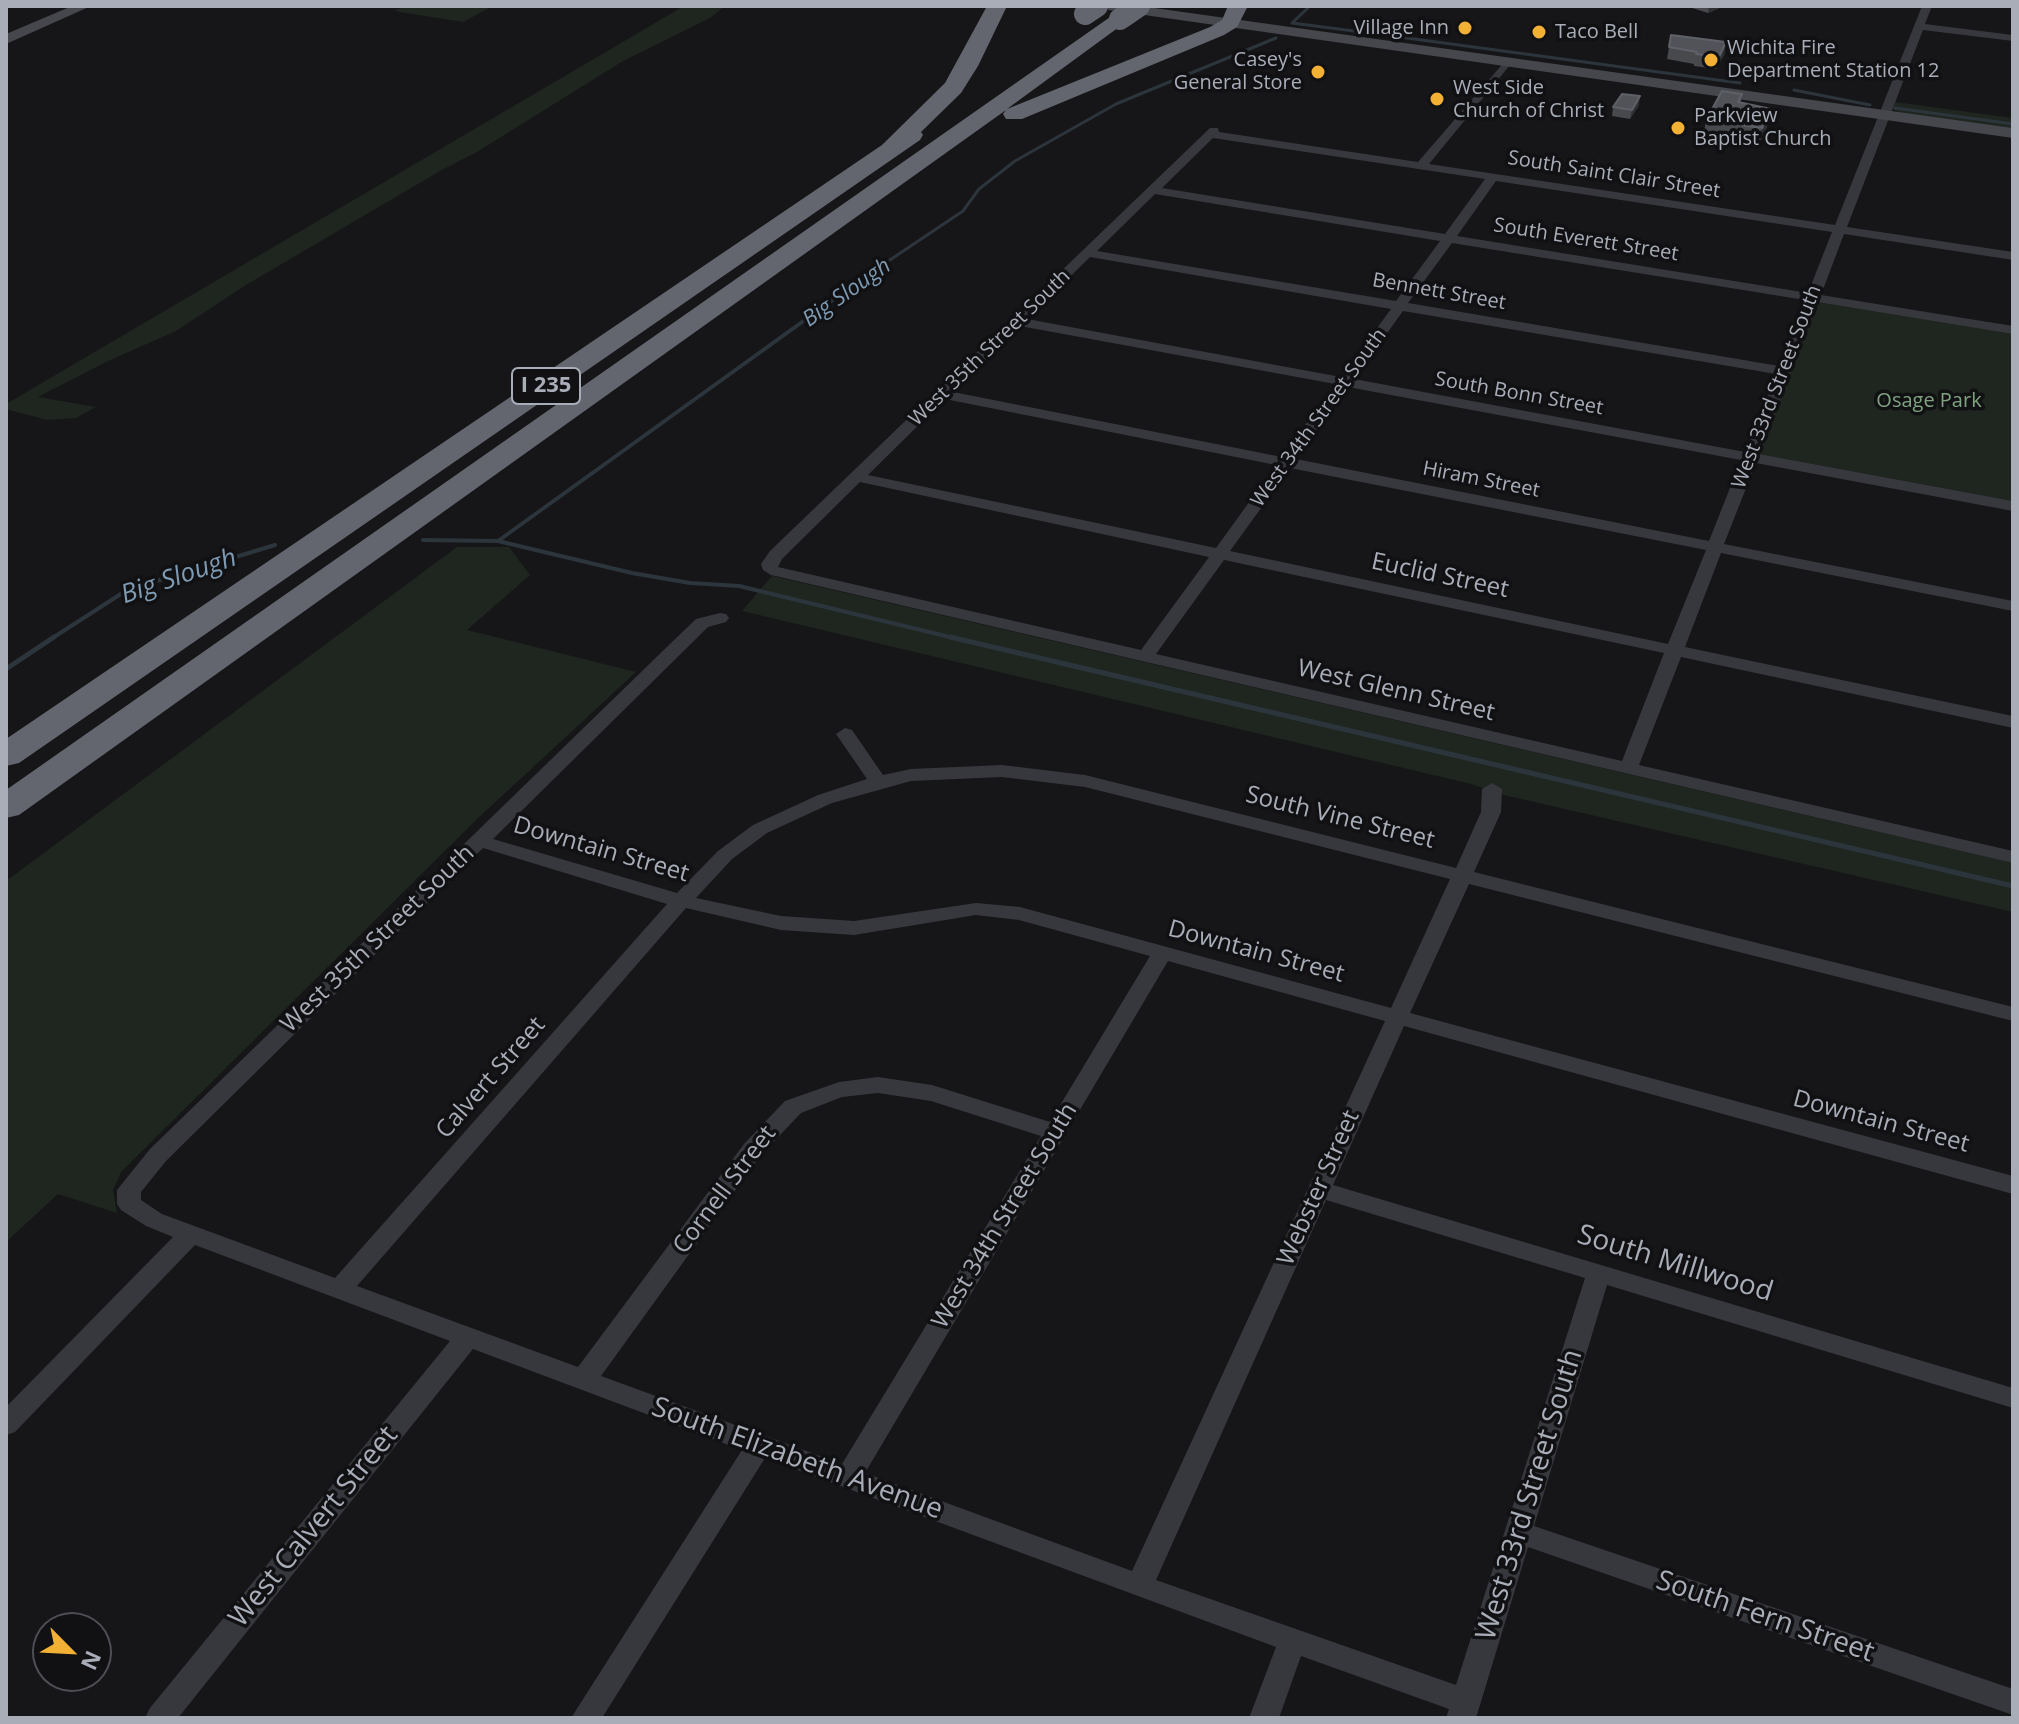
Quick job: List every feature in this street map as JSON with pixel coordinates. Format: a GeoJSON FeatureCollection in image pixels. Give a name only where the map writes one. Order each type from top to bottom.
{"type":"FeatureCollection","features":[{"type":"Feature","properties":{"kind":"highway"},"geometry":{"type":"LineString","coordinates":[[899,160],[968,66],[997,6]]}},
{"type":"Feature","properties":{"kind":"highway","name":"I 235"},"geometry":{"type":"LineString","coordinates":[[6,807],[899,160],[1097,10],[1139,6]]}},
{"type":"Feature","properties":{"kind":"highway"},"geometry":{"type":"LineString","coordinates":[[899,160],[1231,18]]}},
{"type":"Feature","properties":{"kind":"highway","name":"I 235"},"geometry":{"type":"LineString","coordinates":[[6,755],[899,160]]}},
{"type":"Feature","properties":{"kind":"main road"},"geometry":{"type":"LineString","coordinates":[[6,32],[68,6]]}},
{"type":"Feature","properties":{"kind":"main road"},"geometry":{"type":"LineString","coordinates":[[6,39],[84,6]]}},
{"type":"Feature","properties":{"kind":"main road"},"geometry":{"type":"LineString","coordinates":[[1097,10],[1231,18],[1362,43],[2013,133]]}},
{"type":"Feature","properties":{"kind":"main road"},"geometry":{"type":"LineString","coordinates":[[1097,10],[1231,18]]}},
{"type":"Feature","properties":{"kind":"street","name":"West 33rd Street South"},"geometry":{"type":"LineString","coordinates":[[1628,769],[1927,6]]}},
{"type":"Feature","properties":{"kind":"street"},"geometry":{"type":"LineString","coordinates":[[1918,26],[2013,38]]}},
{"type":"Feature","properties":{"kind":"street"},"geometry":{"type":"LineString","coordinates":[[1421,166],[1506,63]]}},
{"type":"Feature","properties":{"kind":"street","name":"South Saint Clair Street"},"geometry":{"type":"LineString","coordinates":[[1212,132],[2013,256]]}},
{"type":"Feature","properties":{"kind":"street","name":"West 35th Street South"},"geometry":{"type":"LineString","coordinates":[[769,567],[770,560],[1212,132]]}},
{"type":"Feature","properties":{"kind":"street","name":"West 34th Street South"},"geometry":{"type":"LineString","coordinates":[[1145,657],[1493,177]]}},
{"type":"Feature","properties":{"kind":"street","name":"South Everett Street"},"geometry":{"type":"LineString","coordinates":[[1153,190],[2013,330]]}},
{"type":"Feature","properties":{"kind":"street","name":"Bennett Street"},"geometry":{"type":"LineString","coordinates":[[1087,253],[1783,371]]}},
{"type":"Feature","properties":{"kind":"street","name":"South Bonn Street"},"geometry":{"type":"LineString","coordinates":[[1017,321],[2013,506]]}},
{"type":"Feature","properties":{"kind":"street","name":"Hiram Street"},"geometry":{"type":"LineString","coordinates":[[942,394],[2013,606]]}},
{"type":"Feature","properties":{"kind":"street","name":"Euclid Street"},"geometry":{"type":"LineString","coordinates":[[857,477],[2013,722]]}},
{"type":"Feature","properties":{"kind":"street","name":"West Glenn Street"},"geometry":{"type":"LineString","coordinates":[[769,567],[775,572],[2013,857]]}},
{"type":"Feature","properties":{"kind":"street","name":"West 35th Street South"},"geometry":{"type":"LineString","coordinates":[[132,1208],[127,1194],[158,1155],[694,630],[702,623],[720,618]]}},
{"type":"Feature","properties":{"kind":"street"},"geometry":{"type":"LineString","coordinates":[[845,734],[878,782]]}},
{"type":"Feature","properties":{"kind":"street","name":"South Vine Street"},"geometry":{"type":"LineString","coordinates":[[681,901],[725,855],[760,829],[826,798],[878,782],[926,773],[1027,773],[1085,781],[2013,1014]]}},
{"type":"Feature","properties":{"kind":"street","name":"Webster Street"},"geometry":{"type":"LineString","coordinates":[[1139,1586],[1491,812],[1492,789]]}},
{"type":"Feature","properties":{"kind":"street","name":"Downtain Street"},"geometry":{"type":"LineString","coordinates":[[479,841],[681,901],[758,920],[870,927],[989,909],[1045,920],[2013,1185]]}},
{"type":"Feature","properties":{"kind":"street","name":"Calvert Street"},"geometry":{"type":"LineString","coordinates":[[340,1289],[681,901]]}},
{"type":"Feature","properties":{"kind":"street","name":"West 34th Street South"},"geometry":{"type":"LineString","coordinates":[[848,1478],[1162,954]]}},
{"type":"Feature","properties":{"kind":"street","name":"Cornell Street"},"geometry":{"type":"LineString","coordinates":[[583,1380],[748,1154],[793,1107],[857,1085],[893,1086],[991,1110],[1055,1132]]}},
{"type":"Feature","properties":{"kind":"street","name":"South Millwood"},"geometry":{"type":"LineString","coordinates":[[1319,1189],[2013,1398]]}},
{"type":"Feature","properties":{"kind":"street","name":"South Elizabeth Avenue"},"geometry":{"type":"LineString","coordinates":[[132,1208],[191,1234],[583,1380],[1293,1640],[1463,1710]]}},
{"type":"Feature","properties":{"kind":"street"},"geometry":{"type":"LineString","coordinates":[[6,1424],[191,1234]]}},
{"type":"Feature","properties":{"kind":"street","name":"West 33rd Street South"},"geometry":{"type":"LineString","coordinates":[[1463,1710],[1599,1272]]}},
{"type":"Feature","properties":{"kind":"street","name":"West Calvert Street"},"geometry":{"type":"LineString","coordinates":[[160,1718],[468,1337]]}},
{"type":"Feature","properties":{"kind":"street"},"geometry":{"type":"LineString","coordinates":[[586,1718],[759,1445]]}},
{"type":"Feature","properties":{"kind":"street","name":"South Fern Street"},"geometry":{"type":"LineString","coordinates":[[1517,1532],[2013,1702]]}},
{"type":"Feature","properties":{"kind":"street"},"geometry":{"type":"LineString","coordinates":[[1264,1718],[1293,1640]]}},
{"type":"Feature","properties":{"kind":"green space"},"geometry":{"type":"Polygon","coordinates":[[[405,6],[493,6],[463,22],[394,11],[405,6]]]}},
{"type":"Feature","properties":{"kind":"green space"},"geometry":{"type":"Polygon","coordinates":[[[684,6],[725,6],[710,18],[623,61],[477,152],[246,285],[176,331],[38,397],[96,407],[76,418],[47,420],[6,409],[6,404],[684,6]]]}},
{"type":"Feature","properties":{"kind":"green space"},"geometry":{"type":"Polygon","coordinates":[[[1895,102],[2013,118],[2013,128],[1901,113],[1892,109],[1895,102]]]}},
{"type":"Feature","properties":{"kind":"green space","name":"Osage Park"},"geometry":{"type":"Polygon","coordinates":[[[1818,300],[2013,332],[2013,501],[1759,454],[1818,300]]]}},
{"type":"Feature","properties":{"kind":"green space"},"geometry":{"type":"Polygon","coordinates":[[[457,547],[509,547],[530,575],[467,630],[636,672],[476,820],[121,1172],[113,1190],[117,1213],[58,1194],[6,1242],[6,881],[457,547]]]}},
{"type":"Feature","properties":{"kind":"green space"},"geometry":{"type":"Polygon","coordinates":[[[772,576],[2013,863],[2013,912],[1504,795],[1471,784],[742,611],[772,576]]]}},
{"type":"Feature","properties":{"kind":"building"},"geometry":{"type":"Polygon","coordinates":[[[1671,35],[1726,42],[1719,57],[1669,47],[1671,35]]]}},
{"type":"Feature","properties":{"kind":"building"},"geometry":{"type":"Polygon","coordinates":[[[1722,91],[1742,94],[1738,102],[1771,109],[1762,128],[1706,120],[1722,91]]]}},
{"type":"Feature","properties":{"kind":"building"},"geometry":{"type":"Polygon","coordinates":[[[1622,94],[1640,96],[1632,110],[1613,107],[1622,94]]]}},
{"type":"Feature","properties":{"kind":"waterway"},"geometry":{"type":"LineString","coordinates":[[1293,22],[1310,6]]}},
{"type":"Feature","properties":{"kind":"waterway"},"geometry":{"type":"LineString","coordinates":[[1292,23],[1377,34]]}},
{"type":"Feature","properties":{"kind":"waterway"},"geometry":{"type":"LineString","coordinates":[[1392,36],[1740,83]]}},
{"type":"Feature","properties":{"kind":"waterway","name":"Big Slough"},"geometry":{"type":"LineString","coordinates":[[863,278],[963,211],[979,189],[1015,161],[1116,104],[1276,38]]}},
{"type":"Feature","properties":{"kind":"waterway"},"geometry":{"type":"LineString","coordinates":[[1794,90],[1870,105]]}},
{"type":"Feature","properties":{"kind":"waterway"},"geometry":{"type":"LineString","coordinates":[[1895,108],[2013,124]]}},
{"type":"Feature","properties":{"kind":"waterway","name":"Big Slough"},"geometry":{"type":"LineString","coordinates":[[498,541],[866,276]]}},
{"type":"Feature","properties":{"kind":"waterway","name":"Big Slough"},"geometry":{"type":"LineString","coordinates":[[423,540],[498,541]]}},
{"type":"Feature","properties":{"kind":"waterway"},"geometry":{"type":"LineString","coordinates":[[498,541],[632,573],[690,583],[739,586],[958,639]]}},
{"type":"Feature","properties":{"kind":"waterway","name":"Big Slough"},"geometry":{"type":"LineString","coordinates":[[51,639],[127,590],[275,545]]}},
{"type":"Feature","properties":{"kind":"waterway"},"geometry":{"type":"LineString","coordinates":[[950,637],[2013,886]]}},
{"type":"Feature","properties":{"kind":"waterway","name":"Big Slough"},"geometry":{"type":"LineString","coordinates":[[6,669],[51,639]]}},
{"type":"Feature","properties":{"kind":"place","name":"Village Inn"},"geometry":{"type":"Point","coordinates":[1465,28]}},
{"type":"Feature","properties":{"kind":"place","name":"Taco Bell"},"geometry":{"type":"Point","coordinates":[1539,32]}},
{"type":"Feature","properties":{"kind":"place","name":"Wichita Fire Department Station 12"},"geometry":{"type":"Point","coordinates":[1711,60]}},
{"type":"Feature","properties":{"kind":"place","name":"Casey's General Store"},"geometry":{"type":"Point","coordinates":[1318,72]}},
{"type":"Feature","properties":{"kind":"place","name":"West Side Church of Christ"},"geometry":{"type":"Point","coordinates":[1437,99]}},
{"type":"Feature","properties":{"kind":"place","name":"Parkview Baptist Church"},"geometry":{"type":"Point","coordinates":[1678,128]}}]}
